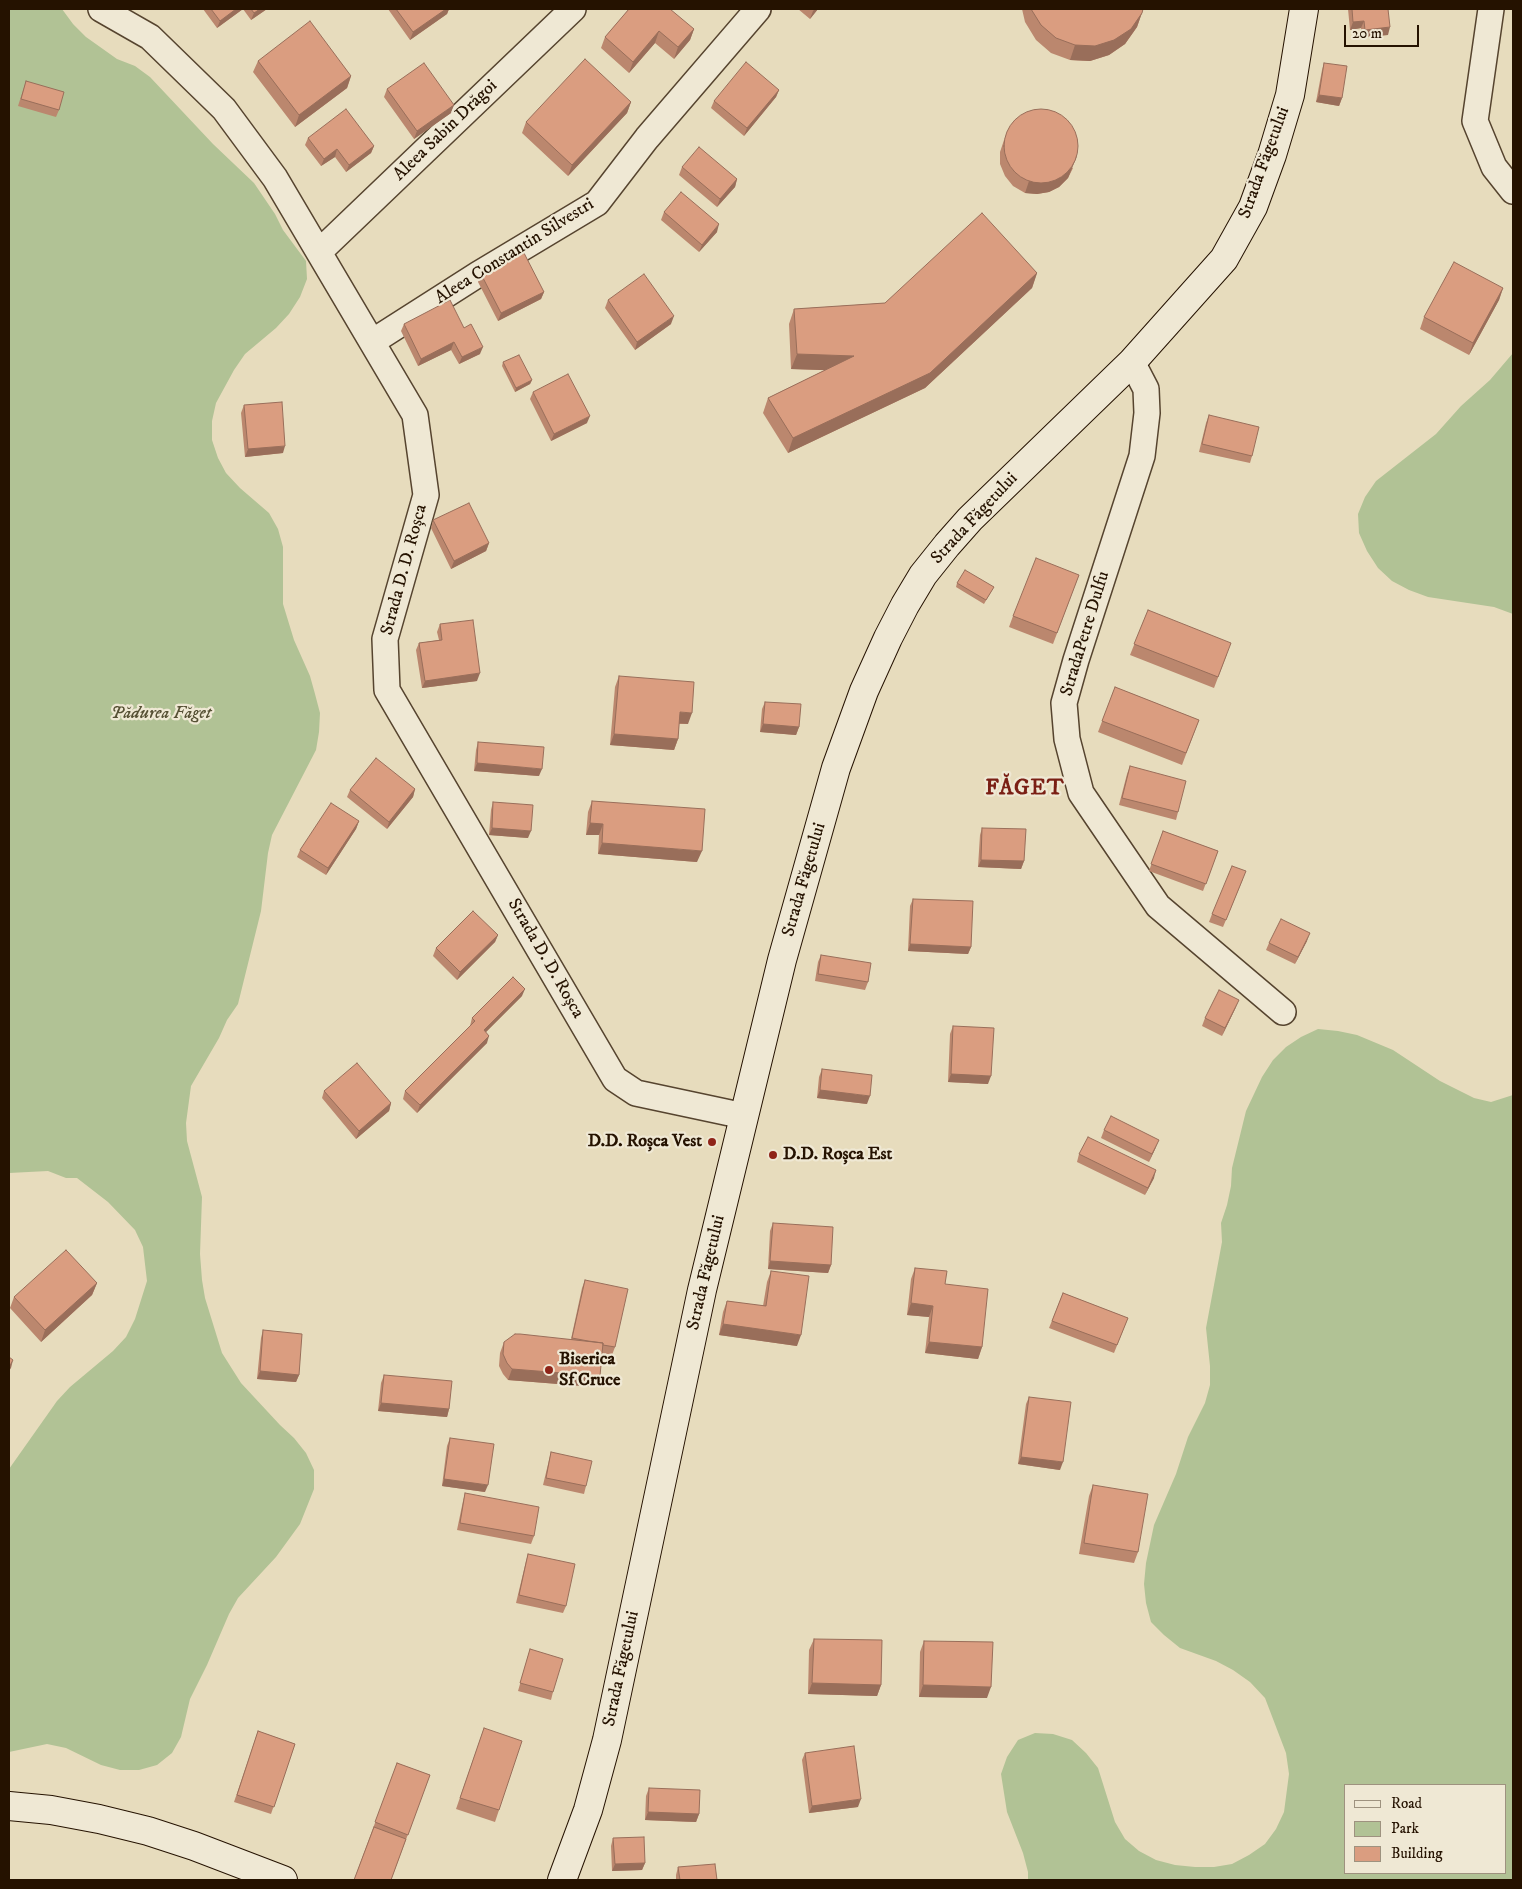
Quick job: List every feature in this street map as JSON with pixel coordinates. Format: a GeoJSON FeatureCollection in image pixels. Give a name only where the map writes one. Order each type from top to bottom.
{"type":"FeatureCollection","features":[{"type":"Feature","properties":{"kind":"main road","name":"Strada Făgetului"},"geometry":{"type":"LineString","coordinates":[[562,1880],[588,1810],[607,1740],[702,1290],[782,960],[836,768],[864,691],[888,638],[923,575],[947,545],[970,519],[1132,362],[1224,259],[1253,207],[1272,155],[1290,95],[1304,9]]}},
{"type":"Feature","properties":{"kind":"main road"},"geometry":{"type":"LineString","coordinates":[[12,1812],[99,1819],[148,1831],[194,1846],[283,1880]]}},
{"type":"Feature","properties":{"kind":"street","name":"Strada D. D. Roșca"},"geometry":{"type":"LineString","coordinates":[[101,9],[150,37],[224,109],[275,178],[415,415],[426,495],[385,640],[387,690],[615,1078],[636,1092],[744,1116]]}},
{"type":"Feature","properties":{"kind":"street","name":"Aleea Sabin Drăgoi"},"geometry":{"type":"LineString","coordinates":[[319,252],[573,9]]}},
{"type":"Feature","properties":{"kind":"street","name":"Aleea Constantin Silvestri"},"geometry":{"type":"LineString","coordinates":[[372,342],[477,275],[597,203],[646,138],[758,9]]}},
{"type":"Feature","properties":{"kind":"street"},"geometry":{"type":"LineString","coordinates":[[1491,9],[1475,121],[1494,168],[1513,191]]}},
{"type":"Feature","properties":{"kind":"street","name":"StradaPetre Dulfu"},"geometry":{"type":"LineString","coordinates":[[1132,362],[1146,388],[1142,456],[1076,660],[1064,703],[1067,739],[1081,793],[1158,906],[1283,1012]]}},
{"type":"Feature","properties":{"kind":"green space","name":"Pădurea Făget"},"geometry":{"type":"Polygon","coordinates":[[[9,9],[62,9],[86,37],[117,59],[135,66],[150,77],[213,144],[254,183],[275,214],[283,230],[306,261],[307,279],[300,297],[289,314],[276,328],[245,354],[216,403],[212,421],[212,440],[218,458],[226,473],[269,513],[278,529],[283,547],[283,604],[294,640],[310,676],[320,713],[319,732],[316,750],[272,835],[261,911],[238,1004],[227,1020],[219,1038],[191,1086],[186,1123],[187,1141],[202,1197],[200,1254],[202,1280],[205,1298],[222,1353],[241,1383],[306,1453],[314,1470],[314,1489],[300,1524],[276,1557],[238,1598],[229,1614],[190,1699],[181,1737],[172,1753],[157,1765],[139,1770],[120,1770],[101,1765],[66,1748],[47,1744],[9,1752],[9,1469],[57,1401],[126,1337],[135,1319],[147,1281],[143,1247],[135,1230],[108,1202],[77,1178],[66,1178],[48,1171],[9,1173],[9,9]]]}},
{"type":"Feature","properties":{"kind":"green space"},"geometry":{"type":"Polygon","coordinates":[[[1513,353],[1513,614],[1494,607],[1428,597],[1392,581],[1378,568],[1367,551],[1359,533],[1358,514],[1365,497],[1376,481],[1436,434],[1461,406],[1490,380],[1513,353]]]}},
{"type":"Feature","properties":{"kind":"green space"},"geometry":{"type":"Polygon","coordinates":[[[1318,1029],[1357,1035],[1393,1050],[1440,1081],[1474,1098],[1491,1102],[1513,1095],[1513,1880],[1028,1880],[1023,1853],[1007,1812],[1001,1774],[1007,1757],[1018,1740],[1035,1733],[1053,1734],[1072,1740],[1086,1753],[1098,1768],[1115,1822],[1125,1839],[1139,1851],[1156,1860],[1175,1865],[1195,1867],[1214,1867],[1232,1864],[1265,1844],[1276,1829],[1284,1812],[1289,1774],[1286,1753],[1265,1698],[1250,1682],[1233,1670],[1216,1661],[1180,1648],[1164,1635],[1151,1622],[1144,1584],[1146,1563],[1154,1525],[1176,1474],[1188,1437],[1205,1403],[1210,1385],[1206,1328],[1222,1242],[1221,1223],[1227,1205],[1232,1168],[1246,1111],[1262,1077],[1273,1060],[1286,1047],[1318,1029]]]}},
{"type":"Feature","properties":{"kind":"building"},"geometry":{"type":"Polygon","coordinates":[[[211,9],[236,9],[220,21],[211,9]]]}},
{"type":"Feature","properties":{"kind":"building"},"geometry":{"type":"Polygon","coordinates":[[[251,9],[260,9],[254,13],[251,9]]]}},
{"type":"Feature","properties":{"kind":"building"},"geometry":{"type":"Polygon","coordinates":[[[396,9],[446,9],[413,32],[396,9]]]}},
{"type":"Feature","properties":{"kind":"building"},"geometry":{"type":"Polygon","coordinates":[[[629,9],[670,9],[694,29],[678,47],[659,31],[633,62],[605,37],[629,9]]]}},
{"type":"Feature","properties":{"kind":"building"},"geometry":{"type":"Polygon","coordinates":[[[1031,9],[1143,9],[1131,29],[1114,40],[1095,46],[1075,45],[1056,38],[1041,25],[1031,9]]]}},
{"type":"Feature","properties":{"kind":"building"},"geometry":{"type":"Polygon","coordinates":[[[1352,9],[1388,9],[1390,27],[1365,30],[1364,21],[1353,22],[1352,9]]]}},
{"type":"Feature","properties":{"kind":"building"},"geometry":{"type":"Polygon","coordinates":[[[310,21],[351,76],[299,115],[258,61],[310,21]]]}},
{"type":"Feature","properties":{"kind":"building"},"geometry":{"type":"Polygon","coordinates":[[[585,59],[631,102],[572,165],[526,122],[585,59]]]}},
{"type":"Feature","properties":{"kind":"building"},"geometry":{"type":"Polygon","coordinates":[[[746,62],[779,90],[747,128],[714,101],[746,62]]]}},
{"type":"Feature","properties":{"kind":"building"},"geometry":{"type":"Polygon","coordinates":[[[424,63],[454,105],[417,131],[387,89],[424,63]]]}},
{"type":"Feature","properties":{"kind":"building"},"geometry":{"type":"Polygon","coordinates":[[[1324,63],[1347,66],[1342,98],[1319,95],[1324,63]]]}},
{"type":"Feature","properties":{"kind":"building"},"geometry":{"type":"Polygon","coordinates":[[[26,81],[64,92],[59,110],[21,99],[26,81]]]}},
{"type":"Feature","properties":{"kind":"building"},"geometry":{"type":"Polygon","coordinates":[[[346,109],[374,146],[349,165],[337,149],[324,159],[308,138],[346,109]]]}},
{"type":"Feature","properties":{"kind":"building"},"geometry":{"type":"Polygon","coordinates":[[[1041,109],[1062,115],[1072,125],[1078,146],[1072,167],[1062,177],[1041,183],[1020,177],[1010,167],[1004,146],[1010,125],[1020,115],[1041,109]]]}},
{"type":"Feature","properties":{"kind":"building"},"geometry":{"type":"Polygon","coordinates":[[[699,147],[737,179],[720,199],[682,167],[699,147]]]}},
{"type":"Feature","properties":{"kind":"building"},"geometry":{"type":"Polygon","coordinates":[[[681,192],[719,224],[702,245],[664,212],[681,192]]]}},
{"type":"Feature","properties":{"kind":"building"},"geometry":{"type":"Polygon","coordinates":[[[982,213],[1037,273],[930,373],[793,438],[768,398],[854,356],[797,354],[794,309],[885,303],[982,213]]]}},
{"type":"Feature","properties":{"kind":"building"},"geometry":{"type":"Polygon","coordinates":[[[524,253],[544,292],[501,313],[481,274],[524,253]]]}},
{"type":"Feature","properties":{"kind":"building"},"geometry":{"type":"Polygon","coordinates":[[[1454,262],[1503,288],[1473,343],[1424,317],[1454,262]]]}},
{"type":"Feature","properties":{"kind":"building"},"geometry":{"type":"Polygon","coordinates":[[[644,274],[674,316],[637,342],[608,300],[644,274]]]}},
{"type":"Feature","properties":{"kind":"building"},"geometry":{"type":"Polygon","coordinates":[[[450,300],[464,328],[471,324],[483,347],[462,357],[454,342],[421,359],[404,324],[450,300]]]}},
{"type":"Feature","properties":{"kind":"building"},"geometry":{"type":"Polygon","coordinates":[[[519,355],[532,380],[516,388],[503,362],[519,355]]]}},
{"type":"Feature","properties":{"kind":"building"},"geometry":{"type":"Polygon","coordinates":[[[568,374],[590,416],[554,434],[533,392],[568,374]]]}},
{"type":"Feature","properties":{"kind":"building"},"geometry":{"type":"Polygon","coordinates":[[[282,402],[285,446],[248,449],[244,405],[282,402]]]}},
{"type":"Feature","properties":{"kind":"building"},"geometry":{"type":"Polygon","coordinates":[[[1209,415],[1259,427],[1252,456],[1202,444],[1209,415]]]}},
{"type":"Feature","properties":{"kind":"building"},"geometry":{"type":"Polygon","coordinates":[[[469,503],[489,543],[454,561],[433,520],[469,503]]]}},
{"type":"Feature","properties":{"kind":"building"},"geometry":{"type":"Polygon","coordinates":[[[1036,558],[1079,575],[1057,633],[1013,616],[1036,558]]]}},
{"type":"Feature","properties":{"kind":"building"},"geometry":{"type":"Polygon","coordinates":[[[965,570],[994,587],[986,600],[957,583],[965,570]]]}},
{"type":"Feature","properties":{"kind":"building"},"geometry":{"type":"Polygon","coordinates":[[[1148,610],[1231,643],[1218,677],[1134,644],[1148,610]]]}},
{"type":"Feature","properties":{"kind":"building"},"geometry":{"type":"Polygon","coordinates":[[[473,620],[480,673],[425,681],[419,643],[442,640],[440,624],[473,620]]]}},
{"type":"Feature","properties":{"kind":"building"},"geometry":{"type":"Polygon","coordinates":[[[619,676],[694,682],[692,713],[680,712],[678,739],[614,734],[619,676]]]}},
{"type":"Feature","properties":{"kind":"building"},"geometry":{"type":"Polygon","coordinates":[[[1115,687],[1199,720],[1186,753],[1102,721],[1115,687]]]}},
{"type":"Feature","properties":{"kind":"building"},"geometry":{"type":"Polygon","coordinates":[[[765,702],[801,704],[799,727],[763,724],[765,702]]]}},
{"type":"Feature","properties":{"kind":"building"},"geometry":{"type":"Polygon","coordinates":[[[478,742],[544,747],[542,769],[477,763],[478,742]]]}},
{"type":"Feature","properties":{"kind":"building"},"geometry":{"type":"Polygon","coordinates":[[[376,758],[415,789],[389,822],[350,790],[376,758]]]}},
{"type":"Feature","properties":{"kind":"building"},"geometry":{"type":"Polygon","coordinates":[[[1130,766],[1186,781],[1178,812],[1122,798],[1130,766]]]}},
{"type":"Feature","properties":{"kind":"building"},"geometry":{"type":"Polygon","coordinates":[[[592,801],[705,809],[702,851],[602,843],[603,824],[590,823],[592,801]]]}},
{"type":"Feature","properties":{"kind":"building"},"geometry":{"type":"Polygon","coordinates":[[[493,802],[533,805],[531,831],[492,828],[493,802]]]}},
{"type":"Feature","properties":{"kind":"building"},"geometry":{"type":"Polygon","coordinates":[[[331,803],[359,821],[328,868],[300,850],[331,803]]]}},
{"type":"Feature","properties":{"kind":"building"},"geometry":{"type":"Polygon","coordinates":[[[982,828],[1026,829],[1024,861],[981,860],[982,828]]]}},
{"type":"Feature","properties":{"kind":"building"},"geometry":{"type":"Polygon","coordinates":[[[1163,831],[1218,851],[1206,884],[1151,864],[1163,831]]]}},
{"type":"Feature","properties":{"kind":"building"},"geometry":{"type":"Polygon","coordinates":[[[1232,866],[1246,871],[1226,920],[1212,914],[1232,866]]]}},
{"type":"Feature","properties":{"kind":"building"},"geometry":{"type":"Polygon","coordinates":[[[913,899],[973,901],[971,947],[910,944],[913,899]]]}},
{"type":"Feature","properties":{"kind":"building"},"geometry":{"type":"Polygon","coordinates":[[[473,911],[498,935],[460,972],[436,948],[473,911]]]}},
{"type":"Feature","properties":{"kind":"building"},"geometry":{"type":"Polygon","coordinates":[[[1281,919],[1310,933],[1298,957],[1269,943],[1281,919]]]}},
{"type":"Feature","properties":{"kind":"building"},"geometry":{"type":"Polygon","coordinates":[[[821,955],[871,963],[868,982],[818,974],[821,955]]]}},
{"type":"Feature","properties":{"kind":"building"},"geometry":{"type":"Polygon","coordinates":[[[513,977],[525,989],[484,1030],[489,1036],[420,1105],[405,1091],[475,1021],[472,1018],[513,977]]]}},
{"type":"Feature","properties":{"kind":"building"},"geometry":{"type":"Polygon","coordinates":[[[1219,990],[1239,1000],[1225,1028],[1205,1018],[1219,990]]]}},
{"type":"Feature","properties":{"kind":"building"},"geometry":{"type":"Polygon","coordinates":[[[953,1026],[994,1028],[991,1076],[951,1074],[953,1026]]]}},
{"type":"Feature","properties":{"kind":"building"},"geometry":{"type":"Polygon","coordinates":[[[357,1063],[391,1103],[359,1131],[324,1091],[357,1063]]]}},
{"type":"Feature","properties":{"kind":"building"},"geometry":{"type":"Polygon","coordinates":[[[822,1069],[872,1075],[870,1096],[820,1090],[822,1069]]]}},
{"type":"Feature","properties":{"kind":"building"},"geometry":{"type":"Polygon","coordinates":[[[1111,1116],[1159,1140],[1152,1154],[1104,1130],[1111,1116]]]}},
{"type":"Feature","properties":{"kind":"building"},"geometry":{"type":"Polygon","coordinates":[[[1088,1137],[1156,1170],[1148,1188],[1079,1154],[1088,1137]]]}},
{"type":"Feature","properties":{"kind":"building"},"geometry":{"type":"Polygon","coordinates":[[[773,1223],[833,1227],[831,1265],[770,1261],[773,1223]]]}},
{"type":"Feature","properties":{"kind":"building"},"geometry":{"type":"Polygon","coordinates":[[[66,1250],[97,1283],[45,1330],[14,1297],[66,1250]]]}},
{"type":"Feature","properties":{"kind":"building"},"geometry":{"type":"Polygon","coordinates":[[[915,1268],[947,1271],[945,1284],[988,1289],[982,1347],[929,1342],[933,1306],[911,1303],[915,1268]]]}},
{"type":"Feature","properties":{"kind":"building"},"geometry":{"type":"Polygon","coordinates":[[[771,1271],[809,1276],[801,1335],[723,1324],[727,1301],[766,1306],[771,1271]]]}},
{"type":"Feature","properties":{"kind":"building"},"geometry":{"type":"Polygon","coordinates":[[[585,1280],[628,1289],[615,1347],[572,1338],[585,1280]]]}},
{"type":"Feature","properties":{"kind":"building"},"geometry":{"type":"Polygon","coordinates":[[[1063,1293],[1128,1318],[1117,1345],[1052,1321],[1063,1293]]]}},
{"type":"Feature","properties":{"kind":"building"},"geometry":{"type":"Polygon","coordinates":[[[263,1330],[302,1334],[299,1375],[260,1371],[263,1330]]]}},
{"type":"Feature","properties":{"kind":"building","name":"Biserica Sf Cruce"},"geometry":{"type":"Polygon","coordinates":[[[515,1334],[603,1343],[600,1376],[512,1369],[503,1354],[504,1342],[515,1334]]]}},
{"type":"Feature","properties":{"kind":"building"},"geometry":{"type":"Polygon","coordinates":[[[9,1357],[13,1360],[9,1367],[9,1357]]]}},
{"type":"Feature","properties":{"kind":"building"},"geometry":{"type":"Polygon","coordinates":[[[384,1375],[452,1381],[449,1409],[381,1403],[384,1375]]]}},
{"type":"Feature","properties":{"kind":"building"},"geometry":{"type":"Polygon","coordinates":[[[1029,1397],[1071,1402],[1063,1462],[1021,1457],[1029,1397]]]}},
{"type":"Feature","properties":{"kind":"building"},"geometry":{"type":"Polygon","coordinates":[[[450,1438],[494,1444],[488,1485],[444,1479],[450,1438]]]}},
{"type":"Feature","properties":{"kind":"building"},"geometry":{"type":"Polygon","coordinates":[[[551,1452],[592,1461],[586,1486],[546,1478],[551,1452]]]}},
{"type":"Feature","properties":{"kind":"building"},"geometry":{"type":"Polygon","coordinates":[[[1093,1485],[1148,1494],[1138,1552],[1084,1543],[1093,1485]]]}},
{"type":"Feature","properties":{"kind":"building"},"geometry":{"type":"Polygon","coordinates":[[[465,1493],[539,1507],[534,1536],[460,1523],[465,1493]]]}},
{"type":"Feature","properties":{"kind":"building"},"geometry":{"type":"Polygon","coordinates":[[[528,1554],[575,1564],[566,1606],[519,1595],[528,1554]]]}},
{"type":"Feature","properties":{"kind":"building"},"geometry":{"type":"Polygon","coordinates":[[[814,1639],[882,1640],[881,1685],[812,1683],[814,1639]]]}},
{"type":"Feature","properties":{"kind":"building"},"geometry":{"type":"Polygon","coordinates":[[[924,1641],[993,1642],[991,1687],[923,1685],[924,1641]]]}},
{"type":"Feature","properties":{"kind":"building"},"geometry":{"type":"Polygon","coordinates":[[[530,1649],[563,1659],[553,1692],[520,1683],[530,1649]]]}},
{"type":"Feature","properties":{"kind":"building"},"geometry":{"type":"Polygon","coordinates":[[[484,1728],[522,1741],[499,1810],[460,1798],[484,1728]]]}},
{"type":"Feature","properties":{"kind":"building"},"geometry":{"type":"Polygon","coordinates":[[[258,1731],[295,1744],[274,1807],[237,1795],[258,1731]]]}},
{"type":"Feature","properties":{"kind":"building"},"geometry":{"type":"Polygon","coordinates":[[[854,1746],[861,1799],[812,1806],[805,1753],[854,1746]]]}},
{"type":"Feature","properties":{"kind":"building"},"geometry":{"type":"Polygon","coordinates":[[[397,1763],[430,1775],[408,1835],[375,1822],[397,1763]]]}},
{"type":"Feature","properties":{"kind":"building"},"geometry":{"type":"Polygon","coordinates":[[[649,1788],[700,1790],[699,1814],[648,1812],[649,1788]]]}},
{"type":"Feature","properties":{"kind":"building"},"geometry":{"type":"Polygon","coordinates":[[[374,1827],[406,1839],[391,1880],[354,1880],[374,1827]]]}},
{"type":"Feature","properties":{"kind":"building"},"geometry":{"type":"Polygon","coordinates":[[[644,1837],[645,1863],[615,1864],[613,1838],[644,1837]]]}},
{"type":"Feature","properties":{"kind":"building"},"geometry":{"type":"Polygon","coordinates":[[[715,1864],[717,1880],[680,1880],[678,1867],[715,1864]]]}},
{"type":"Feature","properties":{"kind":"place","name":"D.D. Roșca Vest"},"geometry":{"type":"Point","coordinates":[712,1142]}},
{"type":"Feature","properties":{"kind":"place","name":"D.D. Roșca Est"},"geometry":{"type":"Point","coordinates":[773,1155]}},
{"type":"Feature","properties":{"kind":"place","name":"Biserica Sf Cruce"},"geometry":{"type":"Point","coordinates":[549,1370]}},
{"type":"Feature","properties":{"kind":"district","name":"FĂGET"},"geometry":{"type":"Point","coordinates":[1025,789]}}]}
